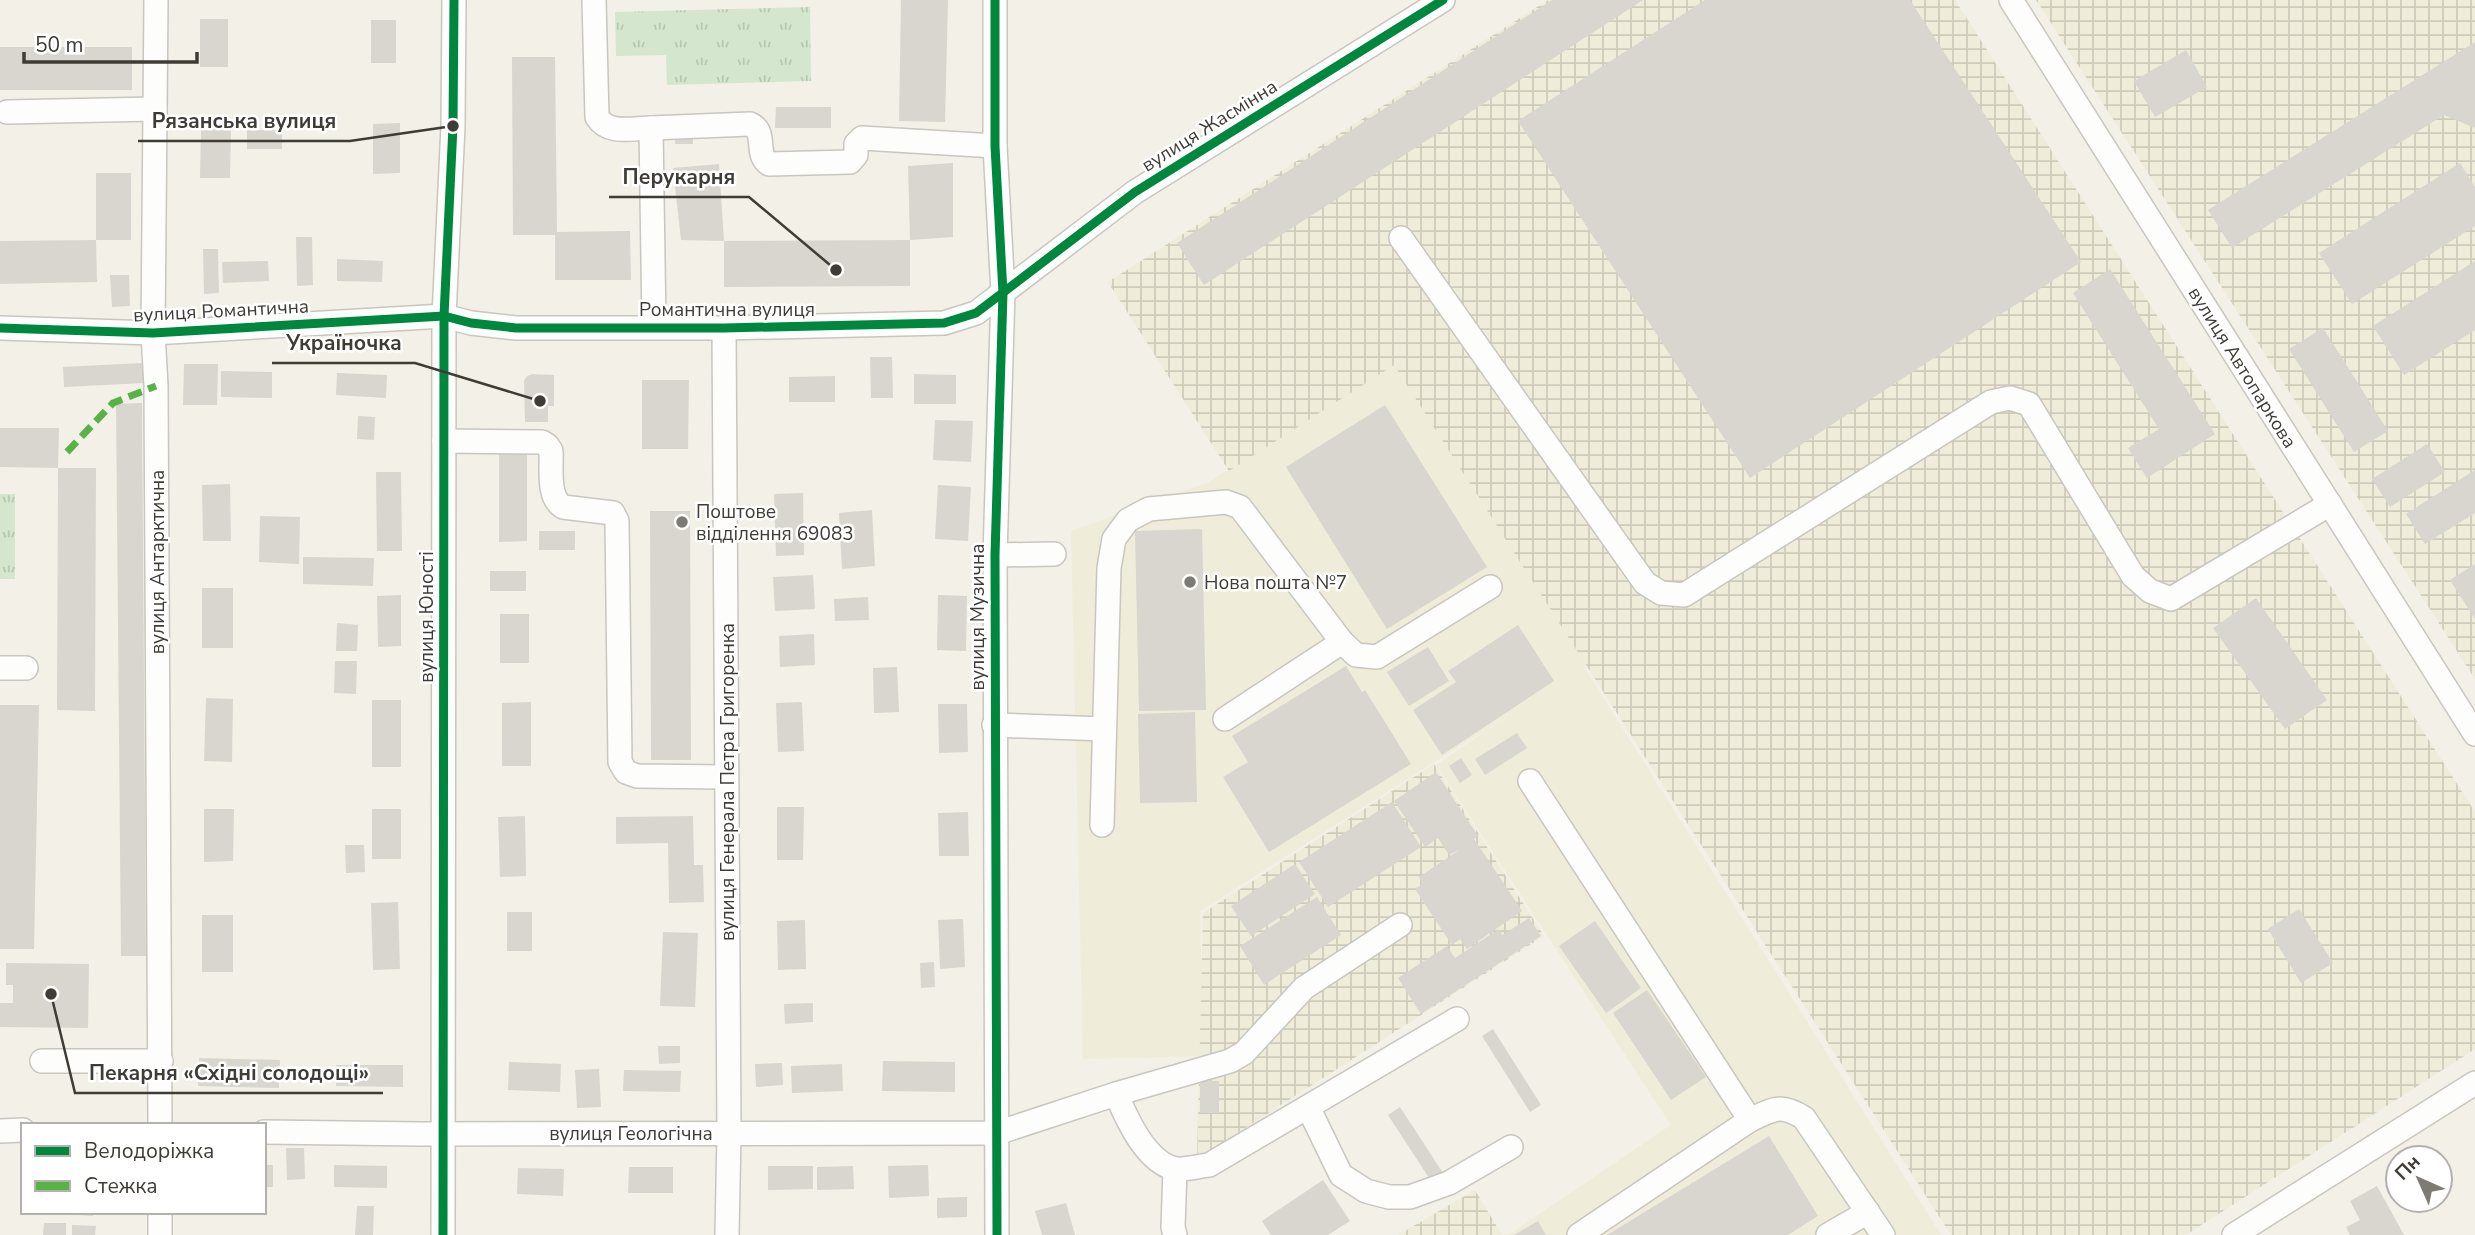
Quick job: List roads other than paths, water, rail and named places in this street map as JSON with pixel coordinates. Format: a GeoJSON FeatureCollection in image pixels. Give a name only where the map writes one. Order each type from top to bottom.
{"type":"FeatureCollection","features":[{"type":"Feature","properties":{"kind":"street","name":"вулиця Антарктична"},"geometry":{"type":"LineString","coordinates":[[156,0],[153,333],[156,386],[160,1123]]}},
{"type":"Feature","properties":{"kind":"street","name":"вулиця Юності"},"geometry":{"type":"LineString","coordinates":[[443,1235],[444,316],[453,126],[454,0]]}},
{"type":"Feature","properties":{"kind":"street"},"geometry":{"type":"LineString","coordinates":[[594,0],[597,117],[602,125],[612,129],[750,124],[760,133],[762,156],[769,164],[850,162],[856,155],[856,144],[862,138],[995,146]]}},
{"type":"Feature","properties":{"kind":"street","name":"вулиця Музична"},"geometry":{"type":"LineString","coordinates":[[995,0],[995,146],[1003,293],[995,555],[997,1235]]}},
{"type":"Feature","properties":{"kind":"street","name":"вулиця Жасмінна"},"geometry":{"type":"LineString","coordinates":[[1003,293],[1135,192],[1443,0]]}},
{"type":"Feature","properties":{"kind":"street","name":"вулиця Автопаркова"},"geometry":{"type":"LineString","coordinates":[[2011,0],[2475,734]]}},
{"type":"Feature","properties":{"kind":"street"},"geometry":{"type":"LineString","coordinates":[[7,112],[155,109]]}},
{"type":"Feature","properties":{"kind":"street"},"geometry":{"type":"LineString","coordinates":[[651,128],[654,327]]}},
{"type":"Feature","properties":{"kind":"street"},"geometry":{"type":"LineString","coordinates":[[1401,238],[1644,583],[1661,593],[1684,595],[1991,402],[2010,398],[2029,404],[2133,576],[2150,591],[2171,599],[2330,504]]}},
{"type":"Feature","properties":{"kind":"street","name":"Романтична вулиця"},"geometry":{"type":"LineString","coordinates":[[444,316],[471,323],[516,328],[724,328],[944,323],[976,313],[1003,293]]}},
{"type":"Feature","properties":{"kind":"street","name":"вулиця Романтична"},"geometry":{"type":"LineString","coordinates":[[0,328],[153,333],[444,316]]}},
{"type":"Feature","properties":{"kind":"street","name":"вулиця Генерала Петра Григоренка"},"geometry":{"type":"LineString","coordinates":[[724,328],[729,1133],[727,1235]]}},
{"type":"Feature","properties":{"kind":"street"},"geometry":{"type":"LineString","coordinates":[[444,441],[542,442],[551,451],[553,495],[556,503],[563,507],[613,513],[617,521],[621,762],[626,772],[637,776],[726,777]]}},
{"type":"Feature","properties":{"kind":"street"},"geometry":{"type":"LineString","coordinates":[[1102,825],[1109,568],[1114,539],[1128,520],[1149,509],[1226,502],[1240,507],[1342,642],[1356,655],[1377,657],[1490,587]]}},
{"type":"Feature","properties":{"kind":"street"},"geometry":{"type":"LineString","coordinates":[[995,555],[1054,554]]}},
{"type":"Feature","properties":{"kind":"street"},"geometry":{"type":"LineString","coordinates":[[1225,719],[1342,642]]}},
{"type":"Feature","properties":{"kind":"street"},"geometry":{"type":"LineString","coordinates":[[0,668],[26,668]]}},
{"type":"Feature","properties":{"kind":"street"},"geometry":{"type":"LineString","coordinates":[[995,725],[1104,729]]}},
{"type":"Feature","properties":{"kind":"street"},"geometry":{"type":"LineString","coordinates":[[1530,781],[1750,1121]]}},
{"type":"Feature","properties":{"kind":"street","name":"вулиця Геологічна"},"geometry":{"type":"LineString","coordinates":[[266,1132],[997,1133],[1116,1094],[1230,1061],[1244,1053],[1304,988],[1400,925]]}},
{"type":"Feature","properties":{"kind":"street"},"geometry":{"type":"LineString","coordinates":[[1116,1094],[1132,1130],[1151,1155],[1175,1169],[1209,1166],[1457,1019]]}},
{"type":"Feature","properties":{"kind":"street"},"geometry":{"type":"LineString","coordinates":[[42,1061],[161,1061]]}},
{"type":"Feature","properties":{"kind":"street"},"geometry":{"type":"LineString","coordinates":[[2234,1235],[2475,1083]]}},
{"type":"Feature","properties":{"kind":"street"},"geometry":{"type":"LineString","coordinates":[[1308,1107],[1341,1175],[1366,1192],[1389,1197],[1410,1197],[1449,1182],[1511,1147]]}},
{"type":"Feature","properties":{"kind":"street"},"geometry":{"type":"LineString","coordinates":[[1579,1235],[1750,1121],[1771,1111],[1788,1109],[1804,1118],[1883,1235]]}},
{"type":"Feature","properties":{"kind":"street"},"geometry":{"type":"LineString","coordinates":[[0,1130],[21,1130]]}},
{"type":"Feature","properties":{"kind":"street"},"geometry":{"type":"LineString","coordinates":[[1175,1169],[1175,1235]]}},
{"type":"Feature","properties":{"kind":"street"},"geometry":{"type":"LineString","coordinates":[[1828,1235],[1868,1212]]}},
{"type":"Feature","properties":{"kind":"street"},"geometry":{"type":"LineString","coordinates":[[160,1214],[160,1235]]}},
{"type":"Feature","properties":{"kind":"place","name":"Рязанська вулиця"},"geometry":{"type":"Point","coordinates":[453,126]}},
{"type":"Feature","properties":{"kind":"place","name":"Перукарня"},"geometry":{"type":"Point","coordinates":[836,270]}},
{"type":"Feature","properties":{"kind":"place","name":"Україночка"},"geometry":{"type":"Point","coordinates":[540,401]}},
{"type":"Feature","properties":{"kind":"place","name":"Поштове відділення 69083"},"geometry":{"type":"Point","coordinates":[682,522]}},
{"type":"Feature","properties":{"kind":"place","name":"Нова пошта №7"},"geometry":{"type":"Point","coordinates":[1190,582]}},
{"type":"Feature","properties":{"kind":"place","name":"Пекарня «Східні солодощі»"},"geometry":{"type":"Point","coordinates":[51,994]}}]}
